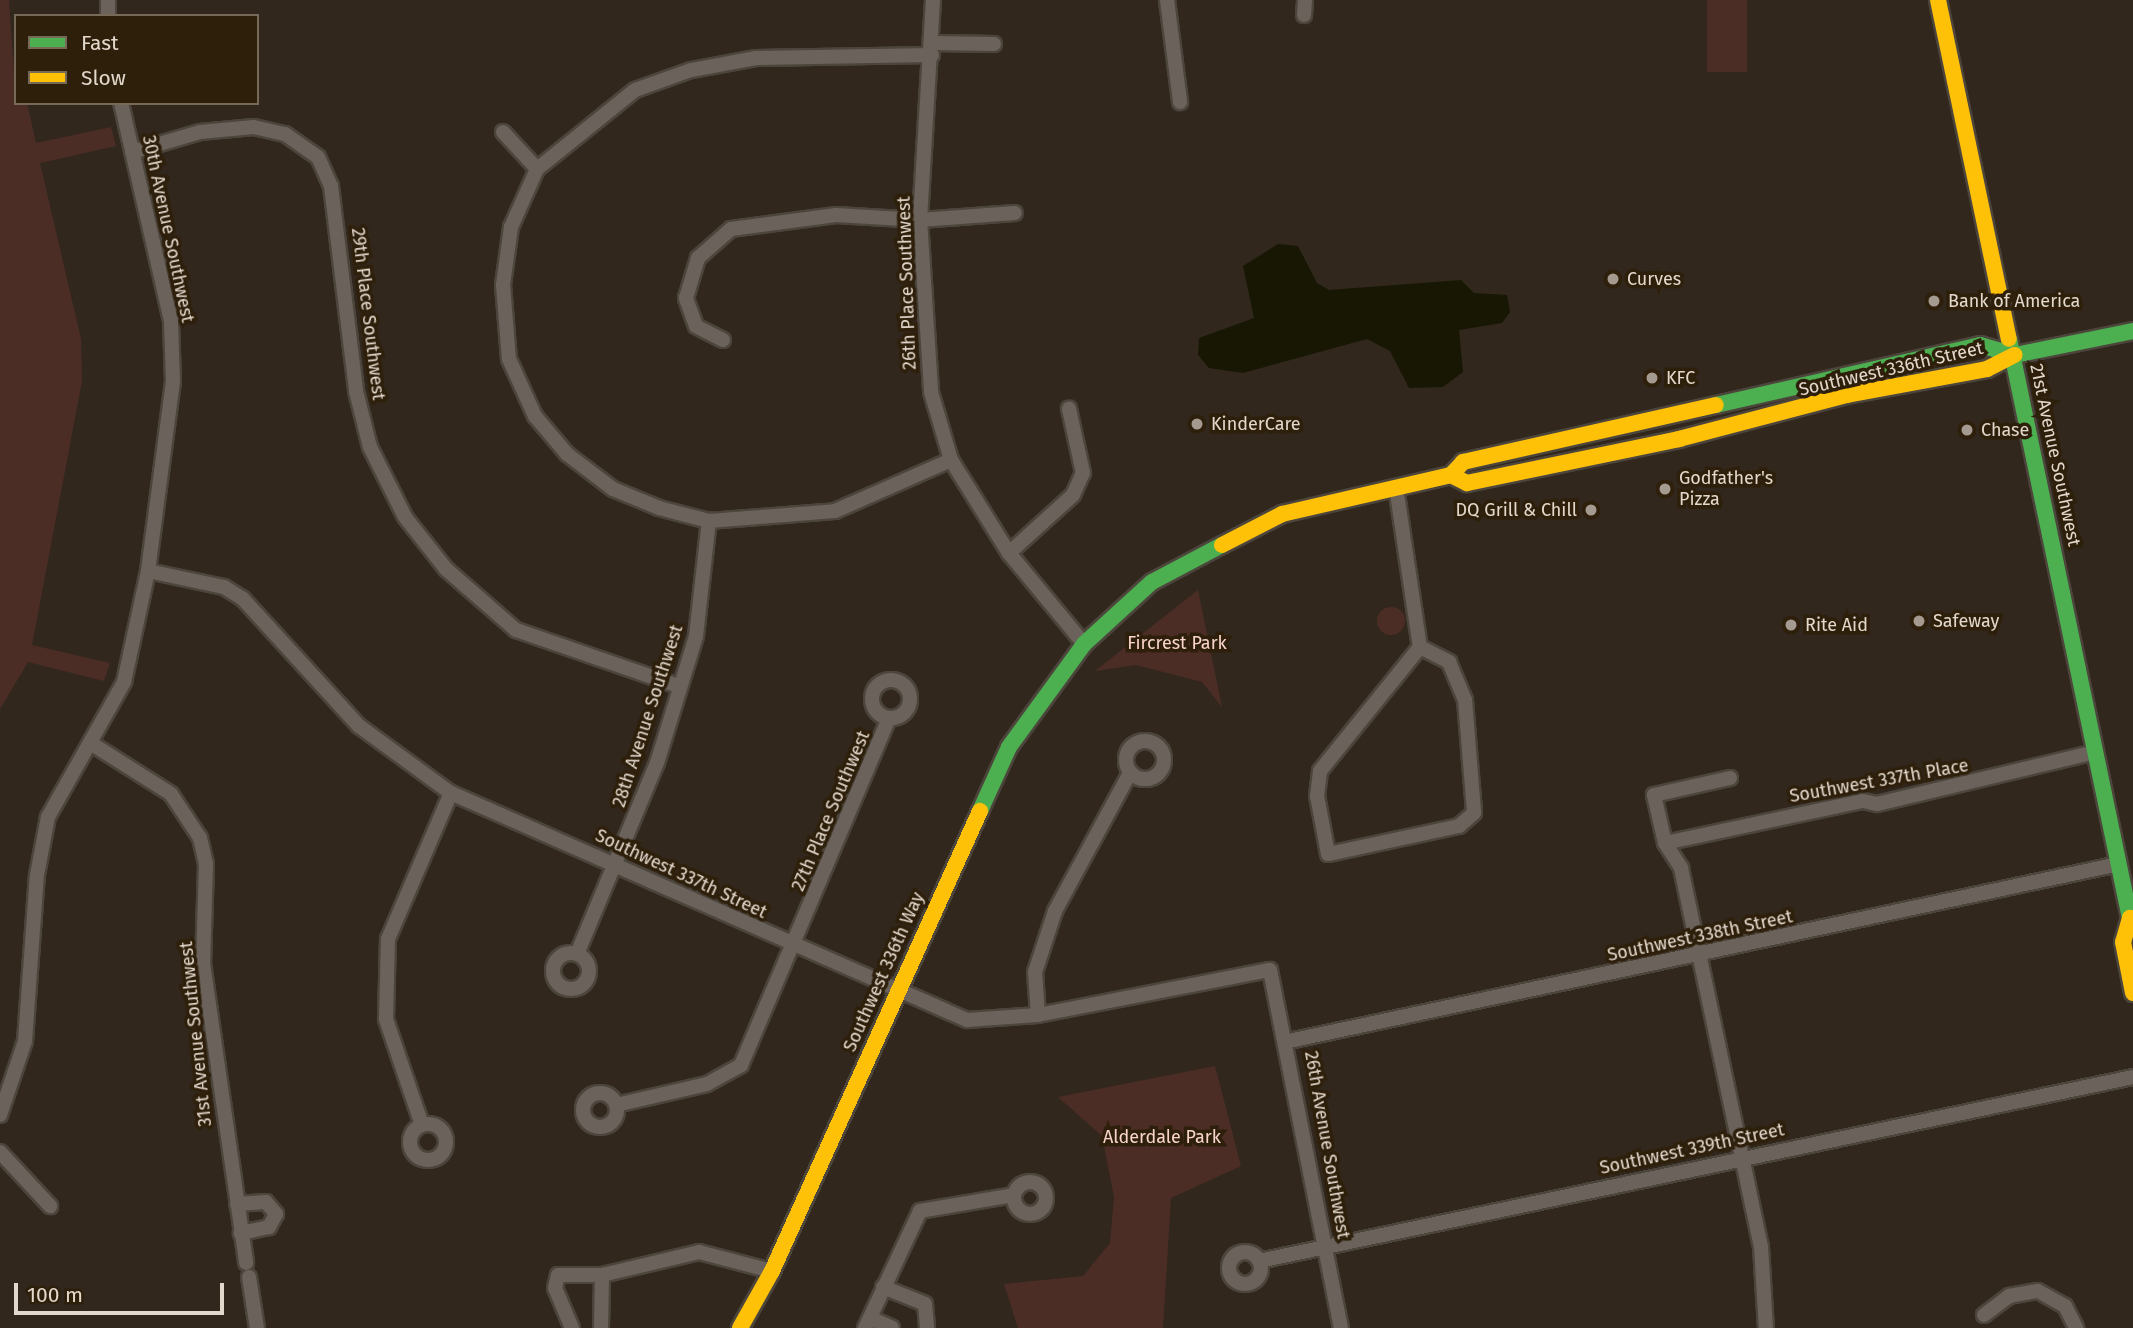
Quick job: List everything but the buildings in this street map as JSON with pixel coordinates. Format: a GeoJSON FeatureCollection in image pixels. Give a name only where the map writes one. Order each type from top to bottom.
{"type":"FeatureCollection","features":[{"type":"Feature","properties":{"kind":"main road","name":"21st Avenue Southwest"},"geometry":{"type":"LineString","coordinates":[[1938,0],[2015,355],[2132,921],[2123,942],[2133,993]]}},
{"type":"Feature","properties":{"kind":"main road"},"geometry":{"type":"LineString","coordinates":[[2015,355],[2133,331]]}},
{"type":"Feature","properties":{"kind":"main road","name":"Southwest 336th Street"},"geometry":{"type":"LineString","coordinates":[[1084,644],[1152,582],[1214,544],[1282,514],[1451,475],[1463,462],[1980,345],[2015,355]]}},
{"type":"Feature","properties":{"kind":"main road","name":"Southwest 336th Street"},"geometry":{"type":"LineString","coordinates":[[1451,475],[1467,483],[1679,439],[1847,395],[1987,369],[2015,355]]}},
{"type":"Feature","properties":{"kind":"main road"},"geometry":{"type":"LineString","coordinates":[[1679,439],[1685,428],[1725,419],[1732,403]]}},
{"type":"Feature","properties":{"kind":"main road","name":"Southwest 336th Way"},"geometry":{"type":"LineString","coordinates":[[740,1328],[772,1270],[1003,758],[1084,644]]}},
{"type":"Feature","properties":{"kind":"street","name":"26th Place Southwest"},"geometry":{"type":"LineString","coordinates":[[933,0],[920,220],[926,350],[951,460],[1009,553],[1084,644]]}},
{"type":"Feature","properties":{"kind":"street"},"geometry":{"type":"LineString","coordinates":[[1167,0],[1180,102]]}},
{"type":"Feature","properties":{"kind":"street"},"geometry":{"type":"LineString","coordinates":[[1304,15],[1305,0]]}},
{"type":"Feature","properties":{"kind":"street"},"geometry":{"type":"LineString","coordinates":[[951,460],[835,511],[709,521],[613,489],[566,454],[535,416],[509,359],[503,285],[512,227],[537,169],[583,127],[635,90],[691,70],[755,58],[994,44]]}},
{"type":"Feature","properties":{"kind":"street","name":"30th Avenue Southwest"},"geometry":{"type":"LineString","coordinates":[[0,1115],[25,1041],[37,875],[48,817],[92,744],[124,681],[148,571],[173,382],[171,321],[121,105]]}},
{"type":"Feature","properties":{"kind":"street","name":"29th Place Southwest"},"geometry":{"type":"LineString","coordinates":[[132,152],[200,132],[254,127],[285,134],[318,157],[331,186],[359,402],[370,447],[405,517],[446,569],[516,630],[679,686]]}},
{"type":"Feature","properties":{"kind":"street"},"geometry":{"type":"LineString","coordinates":[[503,132],[537,169]]}},
{"type":"Feature","properties":{"kind":"street"},"geometry":{"type":"LineString","coordinates":[[723,340],[696,326],[687,313],[688,278],[711,240],[731,229],[781,219],[920,220],[1015,213]]}},
{"type":"Feature","properties":{"kind":"street"},"geometry":{"type":"LineString","coordinates":[[1009,553],[1073,495],[1083,473],[1069,409]]}},
{"type":"Feature","properties":{"kind":"street"},"geometry":{"type":"LineString","coordinates":[[1396,487],[1420,647],[1320,771],[1317,796],[1328,854],[1473,818],[1468,717],[1457,673],[1440,653],[1420,647]]}},
{"type":"Feature","properties":{"kind":"street","name":"28th Avenue Southwest"},"geometry":{"type":"LineString","coordinates":[[577,954],[616,864],[696,636],[709,521]]}},
{"type":"Feature","properties":{"kind":"street","name":"Southwest 337th Street"},"geometry":{"type":"LineString","coordinates":[[148,571],[224,587],[243,599],[359,726],[451,793],[616,864],[794,947],[967,1020],[1038,1015],[1270,970]]}},
{"type":"Feature","properties":{"kind":"street","name":"27th Place Southwest"},"geometry":{"type":"LineString","coordinates":[[616,1105],[731,1074],[794,947],[889,718]]}},
{"type":"Feature","properties":{"kind":"street","name":"31st Avenue Southwest"},"geometry":{"type":"LineString","coordinates":[[92,744],[171,794],[200,838],[206,864],[203,963],[257,1328]]}},
{"type":"Feature","properties":{"kind":"street","name":"Southwest 337th Place"},"geometry":{"type":"LineString","coordinates":[[1665,843],[1863,801],[1877,804],[2096,752]]}},
{"type":"Feature","properties":{"kind":"street"},"geometry":{"type":"LineString","coordinates":[[1038,1015],[1035,972],[1055,911],[1130,773]]}},
{"type":"Feature","properties":{"kind":"street"},"geometry":{"type":"LineString","coordinates":[[1730,778],[1654,795],[1665,843],[1681,868],[1761,1247],[1766,1328]]}},
{"type":"Feature","properties":{"kind":"street"},"geometry":{"type":"LineString","coordinates":[[422,1125],[386,1019],[388,939],[451,793]]}},
{"type":"Feature","properties":{"kind":"street","name":"Southwest 338th Street"},"geometry":{"type":"LineString","coordinates":[[1289,1041],[1700,957],[2119,864]]}},
{"type":"Feature","properties":{"kind":"street","name":"26th Avenue Southwest"},"geometry":{"type":"LineString","coordinates":[[1270,970],[1289,1041],[1341,1328]]}},
{"type":"Feature","properties":{"kind":"street","name":"Southwest 339th Street"},"geometry":{"type":"LineString","coordinates":[[1259,1261],[1742,1157],[2133,1077]]}},
{"type":"Feature","properties":{"kind":"street"},"geometry":{"type":"LineString","coordinates":[[0,1152],[50,1206]]}},
{"type":"Feature","properties":{"kind":"street"},"geometry":{"type":"LineString","coordinates":[[892,1328],[868,1323],[920,1211],[992,1194],[1014,1195]]}},
{"type":"Feature","properties":{"kind":"street"},"geometry":{"type":"LineString","coordinates":[[237,1204],[266,1202],[276,1214],[269,1227],[242,1233]]}},
{"type":"Feature","properties":{"kind":"street"},"geometry":{"type":"LineString","coordinates":[[572,1328],[555,1288],[558,1275],[602,1275],[699,1252],[772,1270]]}},
{"type":"Feature","properties":{"kind":"street"},"geometry":{"type":"LineString","coordinates":[[601,1328],[602,1275]]}},
{"type":"Feature","properties":{"kind":"street"},"geometry":{"type":"LineString","coordinates":[[883,1287],[925,1304],[927,1328]]}},
{"type":"Feature","properties":{"kind":"street"},"geometry":{"type":"LineString","coordinates":[[1984,1315],[2009,1296],[2038,1291],[2065,1306],[2076,1328]]}},
{"type":"Feature","properties":{"kind":"green space"},"geometry":{"type":"Polygon","coordinates":[[[0,0],[9,0],[14,105],[27,105],[36,143],[111,127],[116,146],[40,163],[81,339],[82,381],[32,645],[110,663],[104,681],[28,662],[0,709],[0,0]]]}},
{"type":"Feature","properties":{"kind":"green space"},"geometry":{"type":"Polygon","coordinates":[[[1707,0],[1747,0],[1747,72],[1707,72],[1707,0]]]}},
{"type":"Feature","properties":{"kind":"green space","name":"Fircrest Park"},"geometry":{"type":"Polygon","coordinates":[[[1198,590],[1222,707],[1202,682],[1136,665],[1095,671],[1198,590]]]}},
{"type":"Feature","properties":{"kind":"green space"},"geometry":{"type":"Polygon","coordinates":[[[1391,607],[1401,611],[1405,621],[1401,631],[1391,635],[1381,631],[1377,621],[1381,611],[1391,607]]]}},
{"type":"Feature","properties":{"kind":"green space","name":"Alderdale Park"},"geometry":{"type":"Polygon","coordinates":[[[1215,1066],[1241,1166],[1171,1198],[1163,1328],[1018,1328],[1004,1284],[1083,1276],[1110,1243],[1114,1197],[1102,1136],[1058,1097],[1215,1066]]]}},
{"type":"Feature","properties":{"kind":"shaded area"},"geometry":{"type":"Polygon","coordinates":[[[1278,244],[1298,246],[1317,283],[1329,290],[1461,280],[1474,293],[1507,295],[1510,312],[1502,323],[1459,330],[1463,372],[1443,387],[1409,388],[1390,351],[1367,339],[1243,373],[1209,368],[1198,355],[1199,338],[1254,318],[1243,266],[1278,244]]]}},
{"type":"Feature","properties":{"kind":"traffic: fast"},"geometry":{"type":"LineString","coordinates":[[2015,355],[2133,331]]}},
{"type":"Feature","properties":{"kind":"traffic: fast"},"geometry":{"type":"LineString","coordinates":[[2009,339],[2130,918]]}},
{"type":"Feature","properties":{"kind":"traffic: fast"},"geometry":{"type":"LineString","coordinates":[[1716,405],[1980,345],[2015,355]]}},
{"type":"Feature","properties":{"kind":"traffic: fast"},"geometry":{"type":"LineString","coordinates":[[980,811],[1009,747],[1084,644],[1152,582],[1222,545]]}},
{"type":"Feature","properties":{"kind":"traffic: slow"},"geometry":{"type":"LineString","coordinates":[[1938,0],[2009,339]]}},
{"type":"Feature","properties":{"kind":"traffic: slow"},"geometry":{"type":"LineString","coordinates":[[1451,475],[1467,483],[1679,439],[1847,395],[1987,369],[2015,355]]}},
{"type":"Feature","properties":{"kind":"traffic: slow"},"geometry":{"type":"LineString","coordinates":[[1222,545],[1282,514],[1451,475],[1463,462],[1716,405]]}},
{"type":"Feature","properties":{"kind":"traffic: slow"},"geometry":{"type":"LineString","coordinates":[[740,1328],[772,1271],[980,811]]}},
{"type":"Feature","properties":{"kind":"traffic: slow"},"geometry":{"type":"LineString","coordinates":[[2133,923],[2130,918],[2123,942],[2133,993]]}},
{"type":"Feature","properties":{"kind":"place","name":"Curves"},"geometry":{"type":"Point","coordinates":[1613,279]}},
{"type":"Feature","properties":{"kind":"place","name":"Bank of America"},"geometry":{"type":"Point","coordinates":[1934,301]}},
{"type":"Feature","properties":{"kind":"place","name":"KFC"},"geometry":{"type":"Point","coordinates":[1652,378]}},
{"type":"Feature","properties":{"kind":"place","name":"KinderCare"},"geometry":{"type":"Point","coordinates":[1197,424]}},
{"type":"Feature","properties":{"kind":"place","name":"Chase"},"geometry":{"type":"Point","coordinates":[1967,430]}},
{"type":"Feature","properties":{"kind":"place","name":"Godfather's Pizza"},"geometry":{"type":"Point","coordinates":[1665,489]}},
{"type":"Feature","properties":{"kind":"place","name":"DQ Grill & Chill"},"geometry":{"type":"Point","coordinates":[1591,510]}},
{"type":"Feature","properties":{"kind":"place","name":"Safeway"},"geometry":{"type":"Point","coordinates":[1919,621]}},
{"type":"Feature","properties":{"kind":"place","name":"Rite Aid"},"geometry":{"type":"Point","coordinates":[1791,625]}}]}
